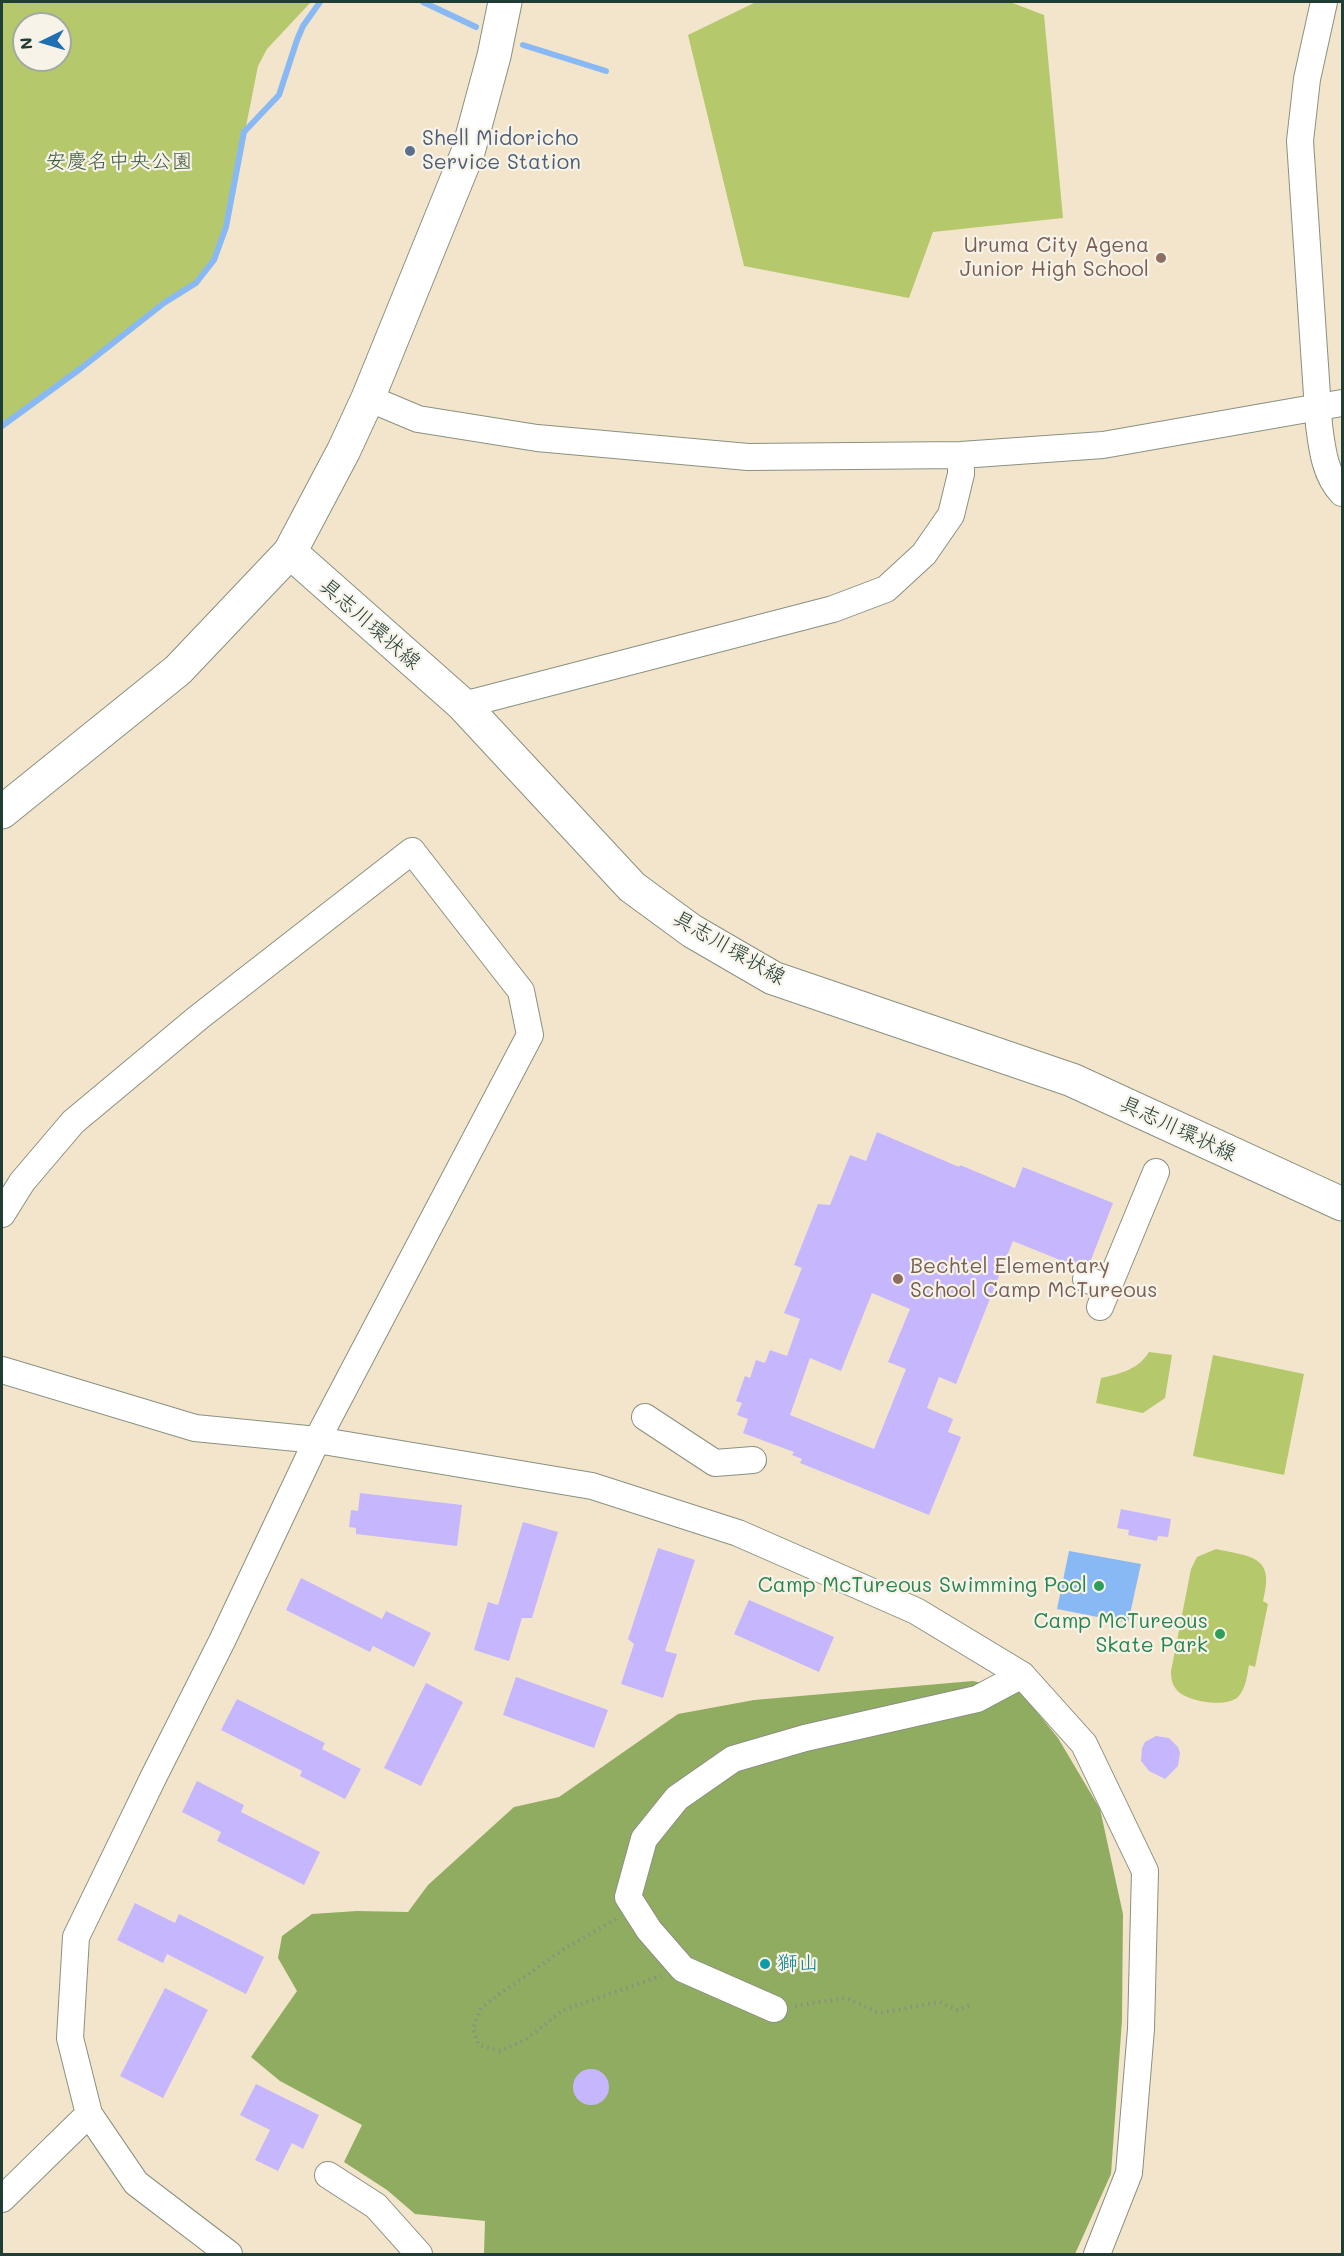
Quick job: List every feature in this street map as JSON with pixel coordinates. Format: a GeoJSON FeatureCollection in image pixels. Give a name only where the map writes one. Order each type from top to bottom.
{"type":"FeatureCollection","features":[{"type":"Feature","properties":{"kind":"main road"},"geometry":{"type":"LineString","coordinates":[[2,812],[178,670],[290,552],[344,450],[368,398],[468,152],[494,56],[505,2]]}},
{"type":"Feature","properties":{"kind":"main road","name":"具志川環状線"},"geometry":{"type":"LineString","coordinates":[[290,552],[464,705],[632,887],[692,931],[773,978],[1072,1080],[1342,1204]]}},
{"type":"Feature","properties":{"kind":"street"},"geometry":{"type":"LineString","coordinates":[[1324,2],[1306,79],[1300,141],[1331,406],[1324,459],[1342,493]]}},
{"type":"Feature","properties":{"kind":"street"},"geometry":{"type":"LineString","coordinates":[[368,398],[418,419],[537,438],[748,457],[961,455],[1103,445],[1331,406]]}},
{"type":"Feature","properties":{"kind":"street"},"geometry":{"type":"LineString","coordinates":[[464,705],[833,609],[886,589],[924,554],[951,515],[961,474],[961,455]]}},
{"type":"Feature","properties":{"kind":"street"},"geometry":{"type":"LineString","coordinates":[[3,1209],[22,1182],[73,1122],[200,1017],[412,850],[521,991],[530,1035],[316,1440],[222,1641],[76,1937],[70,2038],[89,2114],[136,2183],[230,2254]]}},
{"type":"Feature","properties":{"kind":"street"},"geometry":{"type":"LineString","coordinates":[[1098,1291],[1156,1172]]}},
{"type":"Feature","properties":{"kind":"street"},"geometry":{"type":"LineString","coordinates":[[2,1371],[195,1428],[316,1440],[592,1486],[738,1533],[916,1611],[1022,1675],[1084,1744],[1146,1871],[1141,2030],[1129,2173],[1097,2254]]}},
{"type":"Feature","properties":{"kind":"street"},"geometry":{"type":"LineString","coordinates":[[645,1417],[715,1463],[753,1460]]}},
{"type":"Feature","properties":{"kind":"street"},"geometry":{"type":"LineString","coordinates":[[774,2009],[683,1969],[649,1930],[628,1897],[644,1839],[677,1798],[733,1759],[805,1738],[977,1699],[1022,1675]]}},
{"type":"Feature","properties":{"kind":"street"},"geometry":{"type":"LineString","coordinates":[[2,2199],[89,2114]]}},
{"type":"Feature","properties":{"kind":"street"},"geometry":{"type":"LineString","coordinates":[[328,2175],[376,2206],[419,2254]]}},
{"type":"Feature","properties":{"kind":"path"},"geometry":{"type":"LineString","coordinates":[[635,1908],[564,1949],[481,2008],[473,2029],[478,2045],[500,2051],[525,2040],[563,2010],[683,1969]]}},
{"type":"Feature","properties":{"kind":"path"},"geometry":{"type":"LineString","coordinates":[[774,2009],[846,1998],[879,2013],[940,2002],[957,2010],[970,2005]]}},
{"type":"Feature","properties":{"kind":"green space","name":"安慶名中央公園"},"geometry":{"type":"Polygon","coordinates":[[[2,2],[311,2],[267,49],[258,66],[226,227],[214,260],[196,283],[164,303],[2,426],[2,2]]]}},
{"type":"Feature","properties":{"kind":"green space"},"geometry":{"type":"Polygon","coordinates":[[[756,2],[1010,2],[1044,15],[1063,218],[933,232],[909,298],[744,266],[688,35],[756,2]]]}},
{"type":"Feature","properties":{"kind":"green space"},"geometry":{"type":"Polygon","coordinates":[[[1149,1352],[1172,1355],[1165,1398],[1143,1413],[1096,1403],[1101,1378],[1134,1367],[1149,1352]]]}},
{"type":"Feature","properties":{"kind":"green space"},"geometry":{"type":"Polygon","coordinates":[[[1213,1355],[1304,1374],[1284,1475],[1193,1456],[1213,1355]]]}},
{"type":"Feature","properties":{"kind":"green space","name":"Camp McTureous Skate Park"},"geometry":{"type":"Polygon","coordinates":[[[1216,1549],[1241,1554],[1258,1561],[1266,1575],[1263,1601],[1268,1604],[1255,1667],[1249,1665],[1247,1678],[1238,1697],[1216,1703],[1197,1700],[1181,1694],[1174,1685],[1171,1671],[1191,1569],[1197,1557],[1216,1549]]]}},
{"type":"Feature","properties":{"kind":"green space"},"geometry":{"type":"Polygon","coordinates":[[[973,1681],[1021,1692],[1058,1738],[1100,1809],[1123,1914],[1122,2020],[1111,2174],[1075,2254],[484,2254],[485,2221],[415,2214],[387,2190],[344,2162],[362,2125],[280,2081],[251,2057],[297,1991],[278,1958],[282,1936],[312,1914],[357,1911],[408,1912],[428,1885],[514,1807],[559,1797],[678,1714],[754,1700],[973,1681]]]}},
{"type":"Feature","properties":{"kind":"water","name":"Camp McTureous Swimming Pool"},"geometry":{"type":"Polygon","coordinates":[[[1069,1551],[1141,1564],[1128,1623],[1057,1609],[1069,1551]]]}},
{"type":"Feature","properties":{"kind":"building"},"geometry":{"type":"Polygon","coordinates":[[[877,1132],[1015,1188],[1023,1167],[1113,1203],[1089,1265],[1077,1267],[1013,1241],[956,1384],[939,1377],[927,1408],[953,1419],[948,1432],[961,1437],[929,1515],[800,1463],[802,1459],[792,1455],[794,1452],[743,1433],[748,1419],[737,1415],[742,1403],[736,1401],[745,1376],[750,1378],[756,1360],[765,1363],[770,1350],[787,1356],[800,1319],[784,1313],[802,1268],[794,1265],[818,1204],[830,1205],[850,1155],[866,1161],[877,1132]],[[872,1293],[841,1371],[810,1358],[790,1415],[874,1449],[906,1369],[888,1362],[910,1309],[872,1293]]]}},
{"type":"Feature","properties":{"kind":"building"},"geometry":{"type":"Polygon","coordinates":[[[360,1493],[462,1505],[457,1546],[356,1534],[356,1528],[349,1527],[351,1510],[358,1511],[360,1493]]]}},
{"type":"Feature","properties":{"kind":"building"},"geometry":{"type":"Polygon","coordinates":[[[1121,1509],[1171,1519],[1168,1537],[1158,1536],[1157,1541],[1128,1535],[1129,1530],[1117,1528],[1121,1509]]]}},
{"type":"Feature","properties":{"kind":"building"},"geometry":{"type":"Polygon","coordinates":[[[523,1522],[558,1532],[532,1618],[522,1618],[509,1661],[474,1650],[488,1602],[498,1605],[523,1522]]]}},
{"type":"Feature","properties":{"kind":"building"},"geometry":{"type":"Polygon","coordinates":[[[658,1548],[695,1560],[665,1651],[677,1654],[663,1698],[621,1684],[634,1644],[628,1639],[658,1548]]]}},
{"type":"Feature","properties":{"kind":"building"},"geometry":{"type":"Polygon","coordinates":[[[301,1578],[382,1619],[386,1611],[431,1633],[414,1667],[373,1646],[370,1652],[286,1610],[301,1578]]]}},
{"type":"Feature","properties":{"kind":"building"},"geometry":{"type":"Polygon","coordinates":[[[749,1600],[834,1637],[819,1672],[734,1634],[749,1600]]]}},
{"type":"Feature","properties":{"kind":"building"},"geometry":{"type":"Polygon","coordinates":[[[516,1677],[608,1710],[594,1748],[503,1715],[516,1677]]]}},
{"type":"Feature","properties":{"kind":"building"},"geometry":{"type":"Polygon","coordinates":[[[426,1683],[463,1702],[421,1786],[384,1768],[426,1683]]]}},
{"type":"Feature","properties":{"kind":"building"},"geometry":{"type":"Polygon","coordinates":[[[237,1699],[325,1743],[322,1749],[361,1769],[345,1799],[300,1776],[302,1771],[221,1730],[237,1699]]]}},
{"type":"Feature","properties":{"kind":"building"},"geometry":{"type":"Polygon","coordinates":[[[1156,1736],[1169,1738],[1178,1747],[1180,1753],[1178,1766],[1165,1779],[1149,1771],[1141,1761],[1145,1742],[1156,1736]]]}},
{"type":"Feature","properties":{"kind":"building"},"geometry":{"type":"Polygon","coordinates":[[[197,1781],[244,1805],[241,1812],[320,1852],[304,1885],[217,1841],[221,1832],[182,1812],[197,1781]]]}},
{"type":"Feature","properties":{"kind":"building"},"geometry":{"type":"Polygon","coordinates":[[[135,1903],[175,1923],[179,1914],[264,1957],[246,1994],[167,1954],[163,1963],[117,1940],[135,1903]]]}},
{"type":"Feature","properties":{"kind":"building"},"geometry":{"type":"Polygon","coordinates":[[[165,1988],[208,2010],[163,2098],[120,2076],[165,1988]]]}},
{"type":"Feature","properties":{"kind":"building"},"geometry":{"type":"Polygon","coordinates":[[[591,2069],[604,2074],[609,2087],[604,2100],[591,2105],[578,2100],[573,2087],[578,2074],[591,2069]]]}},
{"type":"Feature","properties":{"kind":"building"},"geometry":{"type":"Polygon","coordinates":[[[256,2084],[319,2115],[303,2149],[292,2143],[278,2171],[255,2160],[270,2130],[240,2115],[256,2084]]]}},
{"type":"Feature","properties":{"kind":"waterway"},"geometry":{"type":"LineString","coordinates":[[2,426],[164,303],[196,283],[214,260],[226,227],[244,132],[279,95],[303,26],[320,2]]}},
{"type":"Feature","properties":{"kind":"waterway"},"geometry":{"type":"LineString","coordinates":[[423,2],[476,27]]}},
{"type":"Feature","properties":{"kind":"waterway"},"geometry":{"type":"LineString","coordinates":[[523,45],[606,71]]}},
{"type":"Feature","properties":{"kind":"place","name":"Shell Midoricho Service Station"},"geometry":{"type":"Point","coordinates":[410,151]}},
{"type":"Feature","properties":{"kind":"place","name":"Uruma City Agena Junior High School"},"geometry":{"type":"Point","coordinates":[1161,258]}},
{"type":"Feature","properties":{"kind":"place","name":"Bechtel Elementary School Camp McTureous"},"geometry":{"type":"Point","coordinates":[898,1279]}},
{"type":"Feature","properties":{"kind":"place","name":"Camp McTureous Swimming Pool"},"geometry":{"type":"Point","coordinates":[1099,1586]}},
{"type":"Feature","properties":{"kind":"place","name":"Camp McTureous Skate Park"},"geometry":{"type":"Point","coordinates":[1220,1634]}},
{"type":"Feature","properties":{"kind":"place","name":"獅山"},"geometry":{"type":"Point","coordinates":[765,1964]}}]}
